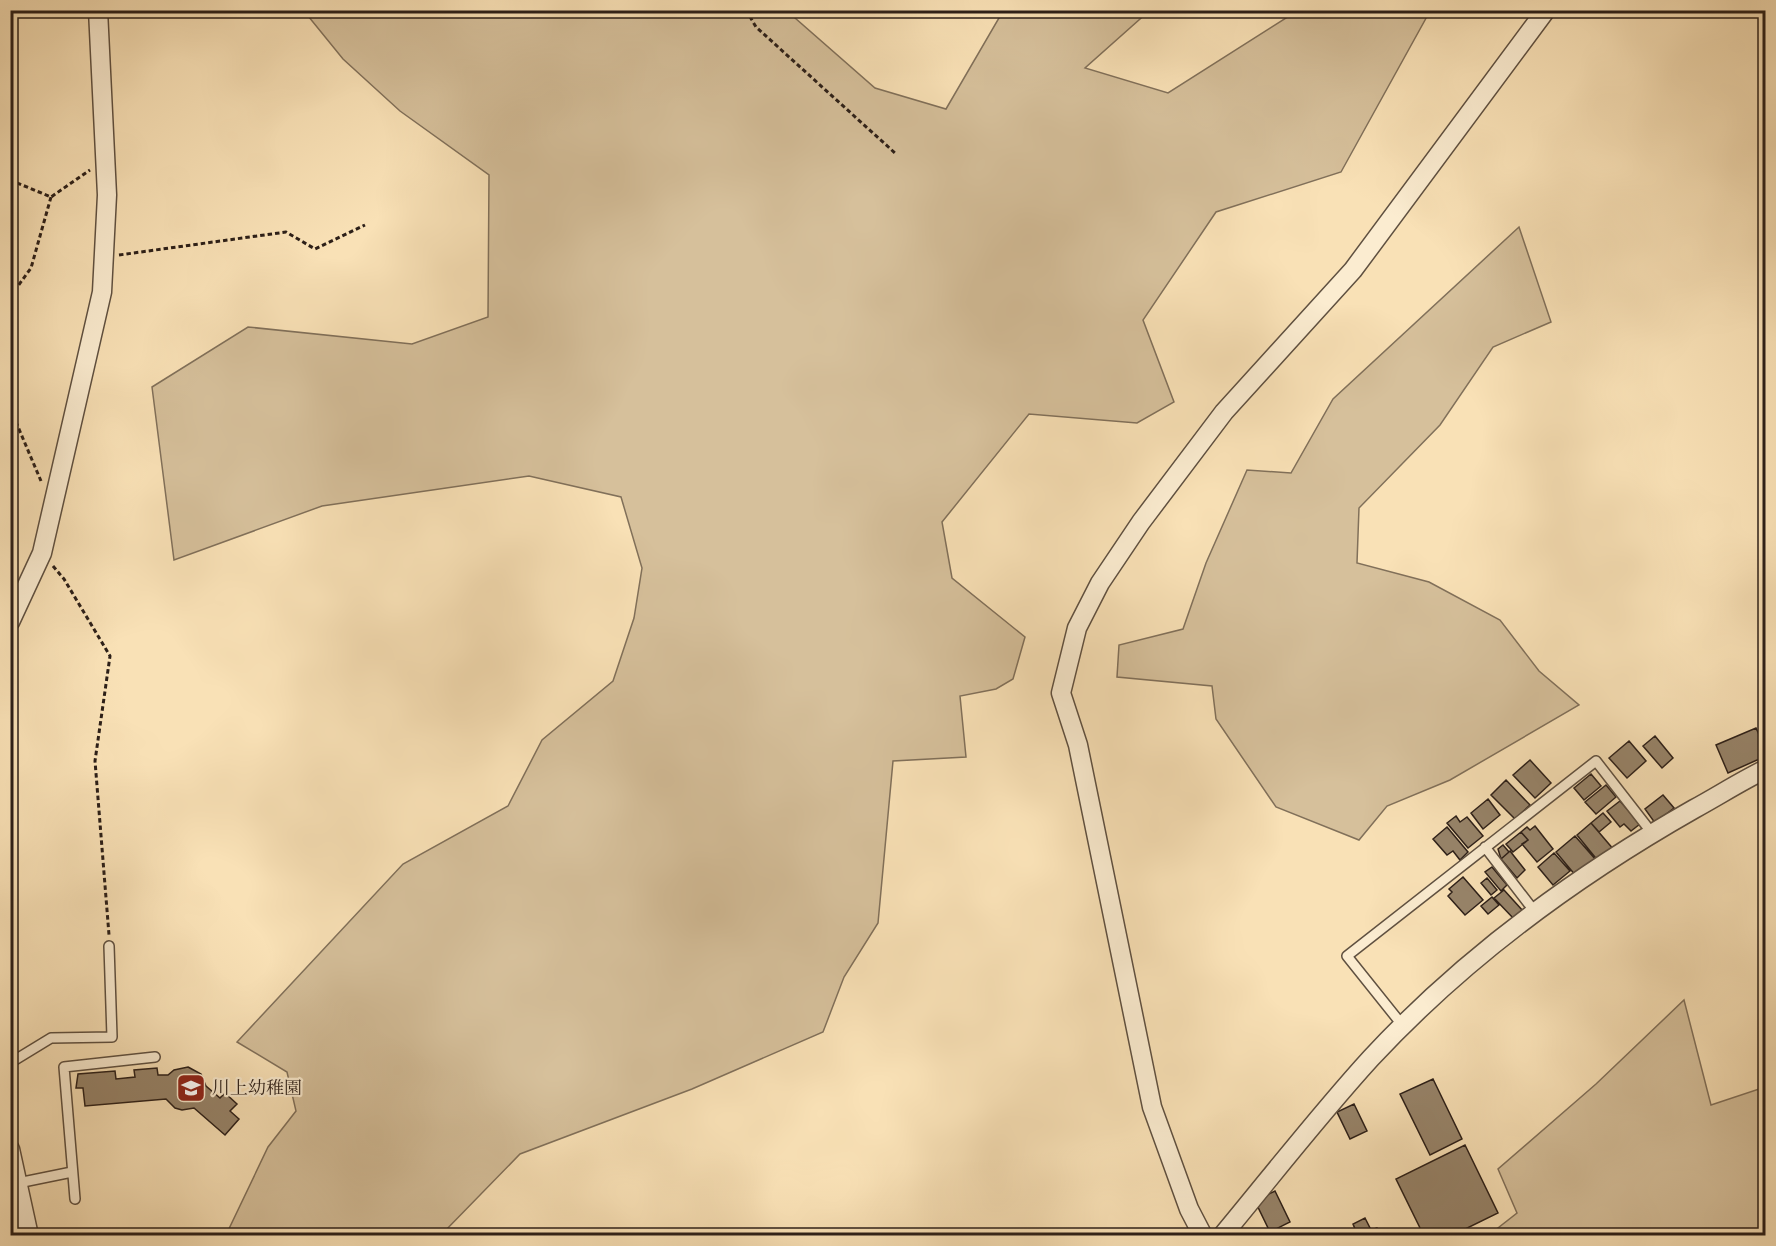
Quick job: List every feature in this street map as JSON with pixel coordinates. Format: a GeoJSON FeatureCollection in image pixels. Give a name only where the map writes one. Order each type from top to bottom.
{"type":"FeatureCollection","features":[{"type":"Feature","properties":{"kind":"street"},"geometry":{"type":"LineString","coordinates":[[10,622],[42,553],[102,292],[107,195],[98,10]]}},
{"type":"Feature","properties":{"kind":"street"},"geometry":{"type":"LineString","coordinates":[[1203,1236],[1189,1209],[1152,1107],[1078,745],[1061,693],[1077,628],[1100,583],[1141,522],[1210,431],[1353,270],[1546,10]]}},
{"type":"Feature","properties":{"kind":"street"},"geometry":{"type":"LineString","coordinates":[[1222,1236],[1371,1059],[1435,995],[1536,912],[1652,833],[1766,769]]}},
{"type":"Feature","properties":{"kind":"street"},"geometry":{"type":"LineString","coordinates":[[10,1149],[29,1236]]}},
{"type":"Feature","properties":{"kind":"lane"},"geometry":{"type":"LineString","coordinates":[[1403,1026],[1347,956],[1485,847],[1596,761],[1652,833]]}},
{"type":"Feature","properties":{"kind":"lane"},"geometry":{"type":"LineString","coordinates":[[1485,847],[1536,912]]}},
{"type":"Feature","properties":{"kind":"lane"},"geometry":{"type":"LineString","coordinates":[[10,1063],[51,1038],[112,1037],[109,946]]}},
{"type":"Feature","properties":{"kind":"lane"},"geometry":{"type":"LineString","coordinates":[[75,1199],[64,1067],[155,1057]]}},
{"type":"Feature","properties":{"kind":"lane"},"geometry":{"type":"LineString","coordinates":[[18,1183],[72,1172]]}},
{"type":"Feature","properties":{"kind":"path"},"geometry":{"type":"LineString","coordinates":[[746,10],[756,27],[895,153]]}},
{"type":"Feature","properties":{"kind":"path"},"geometry":{"type":"LineString","coordinates":[[10,297],[31,268],[51,197],[104,160]]}},
{"type":"Feature","properties":{"kind":"path"},"geometry":{"type":"LineString","coordinates":[[10,180],[51,197]]}},
{"type":"Feature","properties":{"kind":"path"},"geometry":{"type":"LineString","coordinates":[[105,257],[286,232],[315,249],[365,225]]}},
{"type":"Feature","properties":{"kind":"path"},"geometry":{"type":"LineString","coordinates":[[10,408],[52,508]]}},
{"type":"Feature","properties":{"kind":"path"},"geometry":{"type":"LineString","coordinates":[[42,553],[64,579],[110,656],[95,761],[109,946]]}},
{"type":"Feature","properties":{"kind":"shaded area"},"geometry":{"type":"Polygon","coordinates":[[[304,11],[787,11],[875,88],[946,109],[1003,11],[1149,11],[1085,68],[1168,93],[1297,11],[1430,11],[1341,172],[1216,212],[1143,320],[1174,402],[1137,423],[1029,414],[942,522],[952,578],[1025,637],[1013,679],[996,689],[960,696],[966,757],[893,761],[878,923],[844,977],[823,1032],[692,1089],[520,1154],[441,1235],[226,1235],[268,1147],[296,1111],[287,1072],[237,1042],[403,864],[508,806],[542,740],[613,681],[634,618],[642,568],[621,497],[529,476],[322,506],[174,560],[152,387],[248,327],[412,344],[488,317],[489,175],[400,111],[343,59],[304,11]]]}},
{"type":"Feature","properties":{"kind":"shaded area"},"geometry":{"type":"Polygon","coordinates":[[[1519,227],[1551,322],[1493,347],[1440,425],[1359,508],[1357,563],[1429,582],[1500,620],[1539,671],[1579,705],[1450,780],[1387,806],[1359,840],[1276,807],[1216,719],[1212,686],[1117,677],[1119,645],[1183,629],[1206,563],[1247,470],[1291,473],[1333,399],[1519,227]]]}},
{"type":"Feature","properties":{"kind":"shaded area"},"geometry":{"type":"Polygon","coordinates":[[[1684,1000],[1711,1105],[1765,1087],[1765,1235],[1489,1235],[1517,1213],[1498,1169],[1596,1084],[1684,1000]]]}},
{"type":"Feature","properties":{"kind":"building"},"geometry":{"type":"Polygon","coordinates":[[[1756,728],[1766,750],[1766,756],[1728,773],[1716,745],[1756,728]]]}},
{"type":"Feature","properties":{"kind":"building"},"geometry":{"type":"Polygon","coordinates":[[[1655,736],[1673,758],[1662,768],[1643,746],[1655,736]]]}},
{"type":"Feature","properties":{"kind":"building"},"geometry":{"type":"Polygon","coordinates":[[[1629,741],[1646,761],[1627,778],[1609,758],[1629,741]]]}},
{"type":"Feature","properties":{"kind":"building"},"geometry":{"type":"Polygon","coordinates":[[[1530,760],[1551,783],[1535,798],[1513,775],[1530,760]]]}},
{"type":"Feature","properties":{"kind":"building"},"geometry":{"type":"Polygon","coordinates":[[[1591,774],[1601,786],[1584,800],[1574,788],[1591,774]]]}},
{"type":"Feature","properties":{"kind":"building"},"geometry":{"type":"Polygon","coordinates":[[[1506,780],[1530,805],[1515,819],[1491,795],[1506,780]]]}},
{"type":"Feature","properties":{"kind":"building"},"geometry":{"type":"Polygon","coordinates":[[[1606,785],[1616,797],[1596,814],[1585,802],[1606,785]]]}},
{"type":"Feature","properties":{"kind":"building"},"geometry":{"type":"Polygon","coordinates":[[[1663,795],[1674,808],[1655,823],[1645,809],[1663,795]]]}},
{"type":"Feature","properties":{"kind":"building"},"geometry":{"type":"Polygon","coordinates":[[[1488,799],[1500,815],[1483,829],[1471,813],[1488,799]]]}},
{"type":"Feature","properties":{"kind":"building"},"geometry":{"type":"Polygon","coordinates":[[[1620,801],[1640,824],[1631,831],[1624,824],[1620,827],[1607,811],[1620,801]]]}},
{"type":"Feature","properties":{"kind":"building"},"geometry":{"type":"Polygon","coordinates":[[[1603,813],[1611,822],[1599,832],[1591,823],[1603,813]]]}},
{"type":"Feature","properties":{"kind":"building"},"geometry":{"type":"Polygon","coordinates":[[[1456,816],[1460,822],[1467,817],[1483,836],[1468,848],[1447,823],[1456,816]]]}},
{"type":"Feature","properties":{"kind":"building"},"geometry":{"type":"Polygon","coordinates":[[[1591,823],[1614,850],[1599,862],[1577,835],[1591,823]]]}},
{"type":"Feature","properties":{"kind":"building"},"geometry":{"type":"Polygon","coordinates":[[[1535,826],[1553,849],[1537,862],[1522,844],[1528,840],[1521,832],[1527,827],[1530,830],[1535,826]]]}},
{"type":"Feature","properties":{"kind":"building"},"geometry":{"type":"Polygon","coordinates":[[[1447,827],[1468,852],[1460,860],[1453,851],[1447,855],[1433,839],[1447,827]]]}},
{"type":"Feature","properties":{"kind":"building"},"geometry":{"type":"Polygon","coordinates":[[[1521,832],[1528,840],[1513,852],[1506,844],[1521,832]]]}},
{"type":"Feature","properties":{"kind":"building"},"geometry":{"type":"Polygon","coordinates":[[[1575,836],[1596,860],[1576,876],[1556,852],[1575,836]]]}},
{"type":"Feature","properties":{"kind":"building"},"geometry":{"type":"Polygon","coordinates":[[[1503,845],[1509,852],[1501,859],[1498,849],[1503,845]]]}},
{"type":"Feature","properties":{"kind":"building"},"geometry":{"type":"Polygon","coordinates":[[[1510,851],[1525,870],[1517,878],[1501,859],[1510,851]]]}},
{"type":"Feature","properties":{"kind":"building"},"geometry":{"type":"Polygon","coordinates":[[[1554,853],[1570,871],[1553,885],[1538,867],[1554,853]]]}},
{"type":"Feature","properties":{"kind":"building"},"geometry":{"type":"Polygon","coordinates":[[[1492,867],[1507,885],[1501,891],[1485,872],[1492,867]]]}},
{"type":"Feature","properties":{"kind":"building"},"geometry":{"type":"Polygon","coordinates":[[[1463,877],[1483,900],[1465,915],[1448,896],[1452,892],[1449,889],[1463,877]]]}},
{"type":"Feature","properties":{"kind":"building"},"geometry":{"type":"Polygon","coordinates":[[[1487,878],[1497,890],[1491,895],[1481,883],[1487,878]]]}},
{"type":"Feature","properties":{"kind":"building"},"geometry":{"type":"Polygon","coordinates":[[[1504,890],[1523,911],[1514,919],[1494,898],[1504,890]]]}},
{"type":"Feature","properties":{"kind":"building"},"geometry":{"type":"Polygon","coordinates":[[[1492,897],[1499,905],[1488,914],[1481,906],[1492,897]]]}},
{"type":"Feature","properties":{"kind":"building"},"geometry":{"type":"Polygon","coordinates":[[[188,1067],[201,1074],[206,1086],[220,1098],[225,1093],[237,1104],[230,1111],[239,1119],[225,1135],[194,1108],[182,1110],[175,1108],[166,1099],[85,1106],[83,1088],[76,1088],[78,1074],[115,1071],[116,1079],[135,1077],[134,1070],[157,1068],[158,1075],[168,1075],[174,1070],[188,1067]]]}},
{"type":"Feature","properties":{"kind":"building"},"geometry":{"type":"Polygon","coordinates":[[[1433,1079],[1462,1139],[1430,1155],[1400,1094],[1433,1079]]]}},
{"type":"Feature","properties":{"kind":"building"},"geometry":{"type":"Polygon","coordinates":[[[1354,1104],[1367,1131],[1350,1139],[1337,1112],[1354,1104]]]}},
{"type":"Feature","properties":{"kind":"building"},"geometry":{"type":"Polygon","coordinates":[[[1465,1145],[1498,1213],[1451,1236],[1424,1236],[1396,1179],[1465,1145]]]}},
{"type":"Feature","properties":{"kind":"building"},"geometry":{"type":"Polygon","coordinates":[[[1275,1191],[1290,1222],[1270,1232],[1255,1201],[1275,1191]]]}},
{"type":"Feature","properties":{"kind":"building"},"geometry":{"type":"Polygon","coordinates":[[[1365,1218],[1371,1230],[1358,1236],[1353,1224],[1365,1218]]]}},
{"type":"Feature","properties":{"kind":"building"},"geometry":{"type":"Polygon","coordinates":[[[1377,1228],[1381,1236],[1360,1236],[1371,1230],[1377,1228]]]}},
{"type":"Feature","properties":{"kind":"place","name":"川上幼稚園"},"geometry":{"type":"Point","coordinates":[191,1088]}}]}
